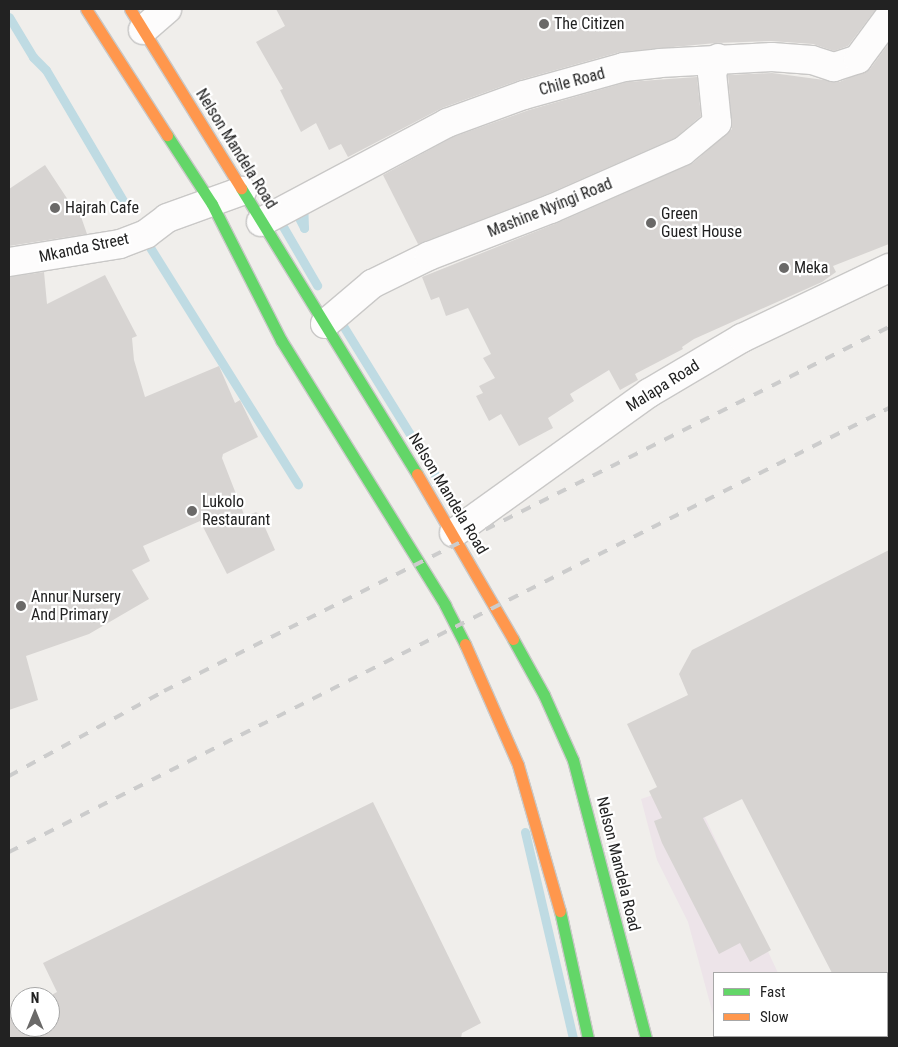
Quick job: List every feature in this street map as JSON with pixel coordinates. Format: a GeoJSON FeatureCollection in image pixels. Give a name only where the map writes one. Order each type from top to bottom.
{"type":"FeatureCollection","features":[{"type":"Feature","properties":{"kind":"main road"},"geometry":{"type":"LineString","coordinates":[[86,9],[212,204],[281,340],[445,605],[481,675],[518,765],[552,874],[588,1038]]}},
{"type":"Feature","properties":{"kind":"main road","name":"Nelson Mandela Road"},"geometry":{"type":"LineString","coordinates":[[136,19],[454,533],[544,695],[573,760],[646,1038]]}},
{"type":"Feature","properties":{"kind":"street"},"geometry":{"type":"LineString","coordinates":[[136,19],[167,9]]}},
{"type":"Feature","properties":{"kind":"street","name":"Chile Road"},"geometry":{"type":"LineString","coordinates":[[261,222],[447,123],[519,96],[624,68],[718,58],[796,59],[834,66],[858,59],[889,17]]}},
{"type":"Feature","properties":{"kind":"street","name":"Mashine Nyingi Road"},"geometry":{"type":"LineString","coordinates":[[325,324],[372,284],[429,256],[551,209],[683,151],[717,123],[712,72],[718,58]]}},
{"type":"Feature","properties":{"kind":"street","name":"Mkanda Street"},"geometry":{"type":"LineString","coordinates":[[9,262],[120,244],[146,234],[167,218],[212,204],[242,191]]}},
{"type":"Feature","properties":{"kind":"street","name":"Malapa Road"},"geometry":{"type":"LineString","coordinates":[[454,533],[649,392],[742,338],[889,268]]}},
{"type":"Feature","properties":{"kind":"shaded area"},"geometry":{"type":"Polygon","coordinates":[[[689,783],[778,972],[713,972],[713,1014],[688,922],[657,860],[641,799],[689,783]]]}},
{"type":"Feature","properties":{"kind":"building"},"geometry":{"type":"Polygon","coordinates":[[[276,9],[876,9],[848,46],[834,51],[813,44],[771,41],[716,43],[620,52],[520,80],[442,108],[348,157],[341,144],[329,150],[316,123],[301,132],[280,90],[283,89],[256,42],[285,26],[276,9]]]}},
{"type":"Feature","properties":{"kind":"building"},"geometry":{"type":"Polygon","coordinates":[[[889,43],[889,244],[833,266],[836,272],[822,282],[694,339],[682,347],[683,349],[635,374],[638,380],[620,390],[609,370],[570,394],[574,401],[548,418],[553,428],[519,446],[501,414],[489,421],[476,396],[483,393],[479,386],[495,378],[483,358],[491,354],[468,308],[446,316],[439,297],[431,300],[422,277],[557,223],[693,163],[732,129],[728,75],[772,73],[839,82],[870,69],[889,43]]]}},
{"type":"Feature","properties":{"kind":"building"},"geometry":{"type":"Polygon","coordinates":[[[697,77],[701,116],[675,138],[545,195],[418,244],[383,175],[453,137],[529,110],[627,82],[697,77]]]}},
{"type":"Feature","properties":{"kind":"building"},"geometry":{"type":"Polygon","coordinates":[[[45,165],[74,209],[78,208],[87,234],[9,246],[9,189],[45,165]]]}},
{"type":"Feature","properties":{"kind":"building"},"geometry":{"type":"Polygon","coordinates":[[[44,272],[47,304],[105,275],[137,336],[132,338],[134,360],[145,397],[219,366],[235,403],[240,400],[258,437],[223,454],[222,458],[245,517],[256,512],[259,514],[275,550],[227,574],[200,521],[143,546],[150,561],[132,570],[149,599],[89,634],[26,656],[38,700],[9,710],[9,277],[44,272]]]}},
{"type":"Feature","properties":{"kind":"building"},"geometry":{"type":"Polygon","coordinates":[[[889,550],[889,973],[831,972],[742,799],[703,818],[771,950],[750,962],[740,943],[719,954],[662,843],[654,821],[662,818],[649,791],[657,787],[627,724],[688,695],[679,674],[692,650],[889,550]]]}},
{"type":"Feature","properties":{"kind":"building"},"geometry":{"type":"Polygon","coordinates":[[[373,802],[481,1023],[462,1033],[461,1038],[9,1038],[10,1016],[10,1037],[60,1037],[60,987],[55,987],[43,963],[373,802]]]}},
{"type":"Feature","properties":{"kind":"waterway"},"geometry":{"type":"LineString","coordinates":[[9,17],[33,57],[46,70],[126,206]]}},
{"type":"Feature","properties":{"kind":"waterway"},"geometry":{"type":"LineString","coordinates":[[292,211],[295,210],[304,228],[303,205]]}},
{"type":"Feature","properties":{"kind":"waterway"},"geometry":{"type":"LineString","coordinates":[[278,218],[317,285]]}},
{"type":"Feature","properties":{"kind":"waterway"},"geometry":{"type":"LineString","coordinates":[[146,241],[298,484]]}},
{"type":"Feature","properties":{"kind":"waterway"},"geometry":{"type":"LineString","coordinates":[[337,316],[462,518]]}},
{"type":"Feature","properties":{"kind":"waterway"},"geometry":{"type":"LineString","coordinates":[[525,832],[573,1038]]}},
{"type":"Feature","properties":{"kind":"railway"},"geometry":{"type":"LineString","coordinates":[[9,776],[164,691],[889,327]]}},
{"type":"Feature","properties":{"kind":"railway"},"geometry":{"type":"LineString","coordinates":[[9,852],[889,408]]}},
{"type":"Feature","properties":{"kind":"traffic: fast"},"geometry":{"type":"LineString","coordinates":[[167,135],[212,204],[281,340],[445,605],[465,644]]}},
{"type":"Feature","properties":{"kind":"traffic: fast"},"geometry":{"type":"LineString","coordinates":[[241,188],[417,474]]}},
{"type":"Feature","properties":{"kind":"traffic: fast"},"geometry":{"type":"LineString","coordinates":[[513,639],[544,695],[573,760],[646,1038]]}},
{"type":"Feature","properties":{"kind":"traffic: fast"},"geometry":{"type":"LineString","coordinates":[[560,911],[588,1038]]}},
{"type":"Feature","properties":{"kind":"traffic: slow"},"geometry":{"type":"LineString","coordinates":[[86,9],[167,135]]}},
{"type":"Feature","properties":{"kind":"traffic: slow"},"geometry":{"type":"LineString","coordinates":[[130,9],[241,188]]}},
{"type":"Feature","properties":{"kind":"traffic: slow"},"geometry":{"type":"LineString","coordinates":[[417,474],[513,639]]}},
{"type":"Feature","properties":{"kind":"traffic: slow"},"geometry":{"type":"LineString","coordinates":[[465,644],[518,765],[560,911]]}},
{"type":"Feature","properties":{"kind":"place","name":"The Citizen"},"geometry":{"type":"Point","coordinates":[544,24]}},
{"type":"Feature","properties":{"kind":"place","name":"Hajrah Cafe"},"geometry":{"type":"Point","coordinates":[55,208]}},
{"type":"Feature","properties":{"kind":"place","name":"Green Guest House"},"geometry":{"type":"Point","coordinates":[651,223]}},
{"type":"Feature","properties":{"kind":"place","name":"Meka"},"geometry":{"type":"Point","coordinates":[784,268]}},
{"type":"Feature","properties":{"kind":"place","name":"Lukolo Restaurant"},"geometry":{"type":"Point","coordinates":[192,511]}},
{"type":"Feature","properties":{"kind":"place","name":"Annur Nursery And Primary"},"geometry":{"type":"Point","coordinates":[21,606]}}]}
